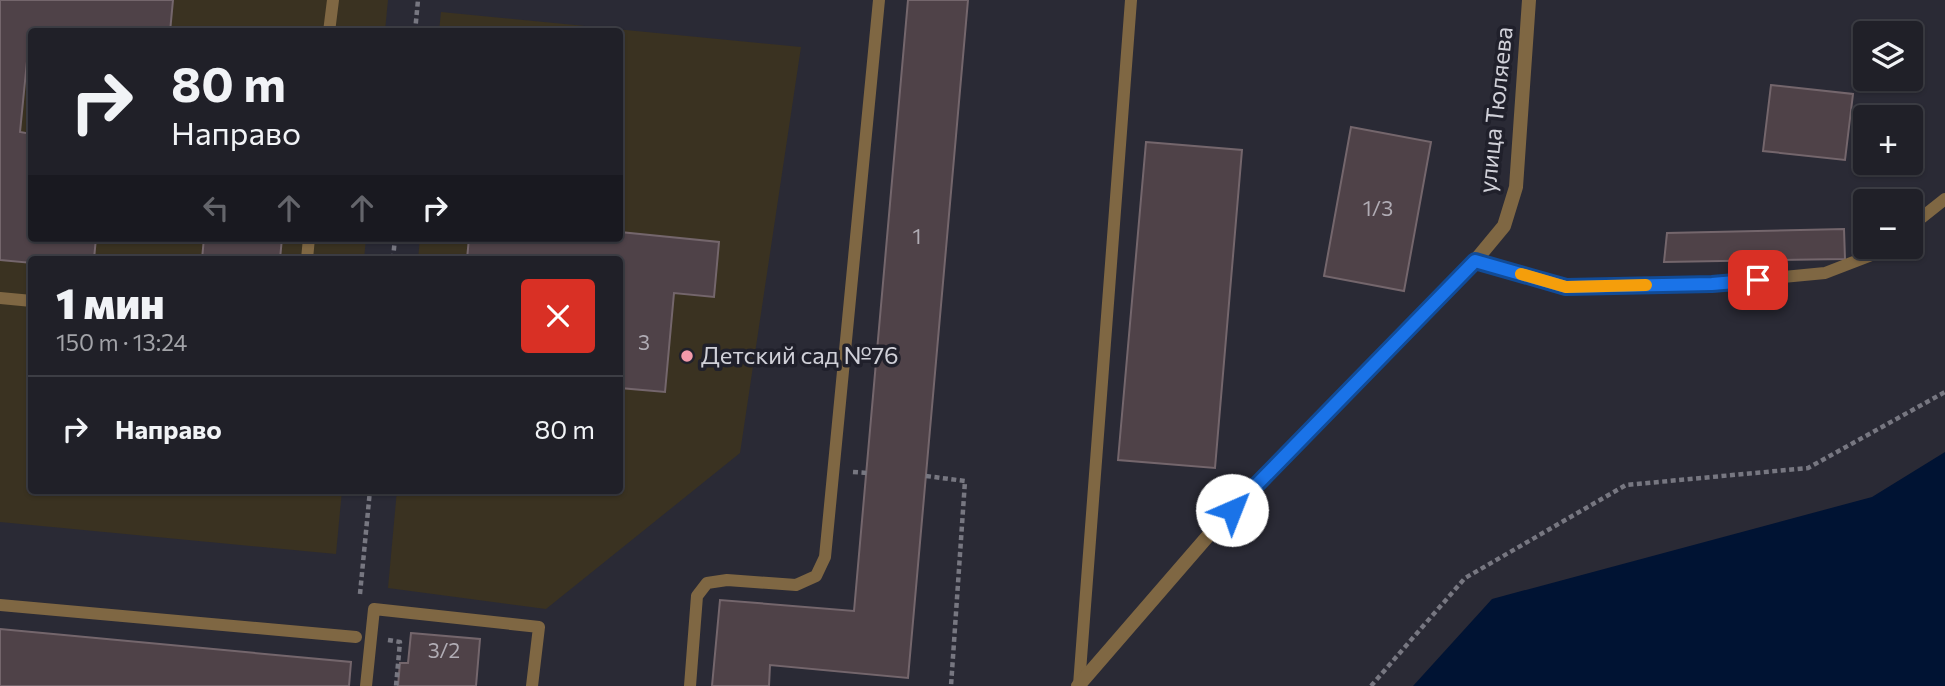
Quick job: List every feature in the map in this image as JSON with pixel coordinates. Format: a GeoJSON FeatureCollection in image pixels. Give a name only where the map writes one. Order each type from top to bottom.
{"type":"FeatureCollection","features":[{"type":"Feature","properties":{"kind":"street","name":"улица Тюляева"},"geometry":{"type":"LineString","coordinates":[[1078,685],[1214,529],[1475,261],[1504,226],[1516,187],[1529,0]]}},
{"type":"Feature","properties":{"kind":"lane"},"geometry":{"type":"LineString","coordinates":[[329,28],[332,0]]}},
{"type":"Feature","properties":{"kind":"lane"},"geometry":{"type":"LineString","coordinates":[[690,686],[696,596],[707,583],[727,580],[796,585],[816,576],[825,556],[879,0]]}},
{"type":"Feature","properties":{"kind":"lane"},"geometry":{"type":"LineString","coordinates":[[1078,685],[1131,0]]}},
{"type":"Feature","properties":{"kind":"lane"},"geometry":{"type":"LineString","coordinates":[[1923,216],[1945,198]]}},
{"type":"Feature","properties":{"kind":"lane"},"geometry":{"type":"LineString","coordinates":[[1475,261],[1566,287],[1712,284],[1825,273],[1861,259]]}},
{"type":"Feature","properties":{"kind":"lane"},"geometry":{"type":"LineString","coordinates":[[0,298],[28,301]]}},
{"type":"Feature","properties":{"kind":"lane"},"geometry":{"type":"LineString","coordinates":[[0,605],[356,637]]}},
{"type":"Feature","properties":{"kind":"lane"},"geometry":{"type":"LineString","coordinates":[[366,686],[374,609],[539,627],[532,686]]}},
{"type":"Feature","properties":{"kind":"path"},"geometry":{"type":"LineString","coordinates":[[415,28],[418,0]]}},
{"type":"Feature","properties":{"kind":"path"},"geometry":{"type":"LineString","coordinates":[[1371,686],[1465,578],[1626,485],[1808,468],[1945,392]]}},
{"type":"Feature","properties":{"kind":"path"},"geometry":{"type":"LineString","coordinates":[[926,475],[965,481],[951,686]]}},
{"type":"Feature","properties":{"kind":"shaded area"},"geometry":{"type":"Polygon","coordinates":[[[0,0],[388,0],[385,28],[28,28],[28,242],[366,242],[364,256],[28,256],[28,494],[342,494],[336,554],[0,522],[0,0]]]}},
{"type":"Feature","properties":{"kind":"shaded area","name":"Детский сад №76"},"geometry":{"type":"Polygon","coordinates":[[[441,12],[606,28],[439,28],[441,12]]]}},
{"type":"Feature","properties":{"kind":"shaded area","name":"Детский сад №76"},"geometry":{"type":"Polygon","coordinates":[[[623,30],[801,47],[740,453],[546,609],[388,588],[397,494],[623,494],[623,256],[418,256],[420,242],[623,242],[623,30]]]}},
{"type":"Feature","properties":{"kind":"water"},"geometry":{"type":"Polygon","coordinates":[[[1945,452],[1945,686],[1413,686],[1492,599],[1872,497],[1945,452]]]}},
{"type":"Feature","properties":{"kind":"building"},"geometry":{"type":"Polygon","coordinates":[[[0,0],[173,0],[170,28],[28,28],[20,132],[28,133],[28,242],[96,242],[94,256],[28,256],[28,263],[0,260],[0,0]]]}},
{"type":"Feature","properties":{"kind":"building"},"geometry":{"type":"Polygon","coordinates":[[[908,0],[968,0],[908,678],[770,665],[769,686],[712,686],[720,600],[854,611],[908,0]]]}},
{"type":"Feature","properties":{"kind":"building"},"geometry":{"type":"Polygon","coordinates":[[[1771,85],[1853,94],[1845,160],[1763,151],[1771,85]]]}},
{"type":"Feature","properties":{"kind":"building"},"geometry":{"type":"Polygon","coordinates":[[[1351,127],[1431,142],[1404,291],[1324,276],[1351,127]]]}},
{"type":"Feature","properties":{"kind":"building"},"geometry":{"type":"Polygon","coordinates":[[[1146,142],[1242,150],[1215,468],[1118,460],[1146,142]]]}},
{"type":"Feature","properties":{"kind":"building"},"geometry":{"type":"Polygon","coordinates":[[[1844,229],[1845,259],[1664,262],[1667,233],[1844,229]]]}},
{"type":"Feature","properties":{"kind":"building","name":"Детский сад №76"},"geometry":{"type":"Polygon","coordinates":[[[623,232],[719,242],[714,297],[674,293],[665,392],[623,388],[623,256],[467,256],[469,242],[623,242],[623,232]]]}},
{"type":"Feature","properties":{"kind":"building"},"geometry":{"type":"Polygon","coordinates":[[[204,242],[282,242],[280,256],[202,256],[204,242]]]}},
{"type":"Feature","properties":{"kind":"building"},"geometry":{"type":"Polygon","coordinates":[[[0,629],[351,662],[349,686],[0,686],[0,629]]]}},
{"type":"Feature","properties":{"kind":"building"},"geometry":{"type":"Polygon","coordinates":[[[411,633],[480,639],[476,686],[398,686],[400,663],[408,663],[411,633]]]}},
{"type":"Feature","properties":{"kind":"slow traffic"},"geometry":{"type":"LineString","coordinates":[[1521,274],[1566,287],[1646,285]]}},
{"type":"Feature","properties":{"kind":"place","name":"Детский сад №76"},"geometry":{"type":"Point","coordinates":[687,356]}},
{"type":"Feature","properties":{"kind":"route"},"geometry":{"type":"LineString","coordinates":[[1232,510],[1475,261],[1566,287],[1712,284],[1758,280]]}}]}
